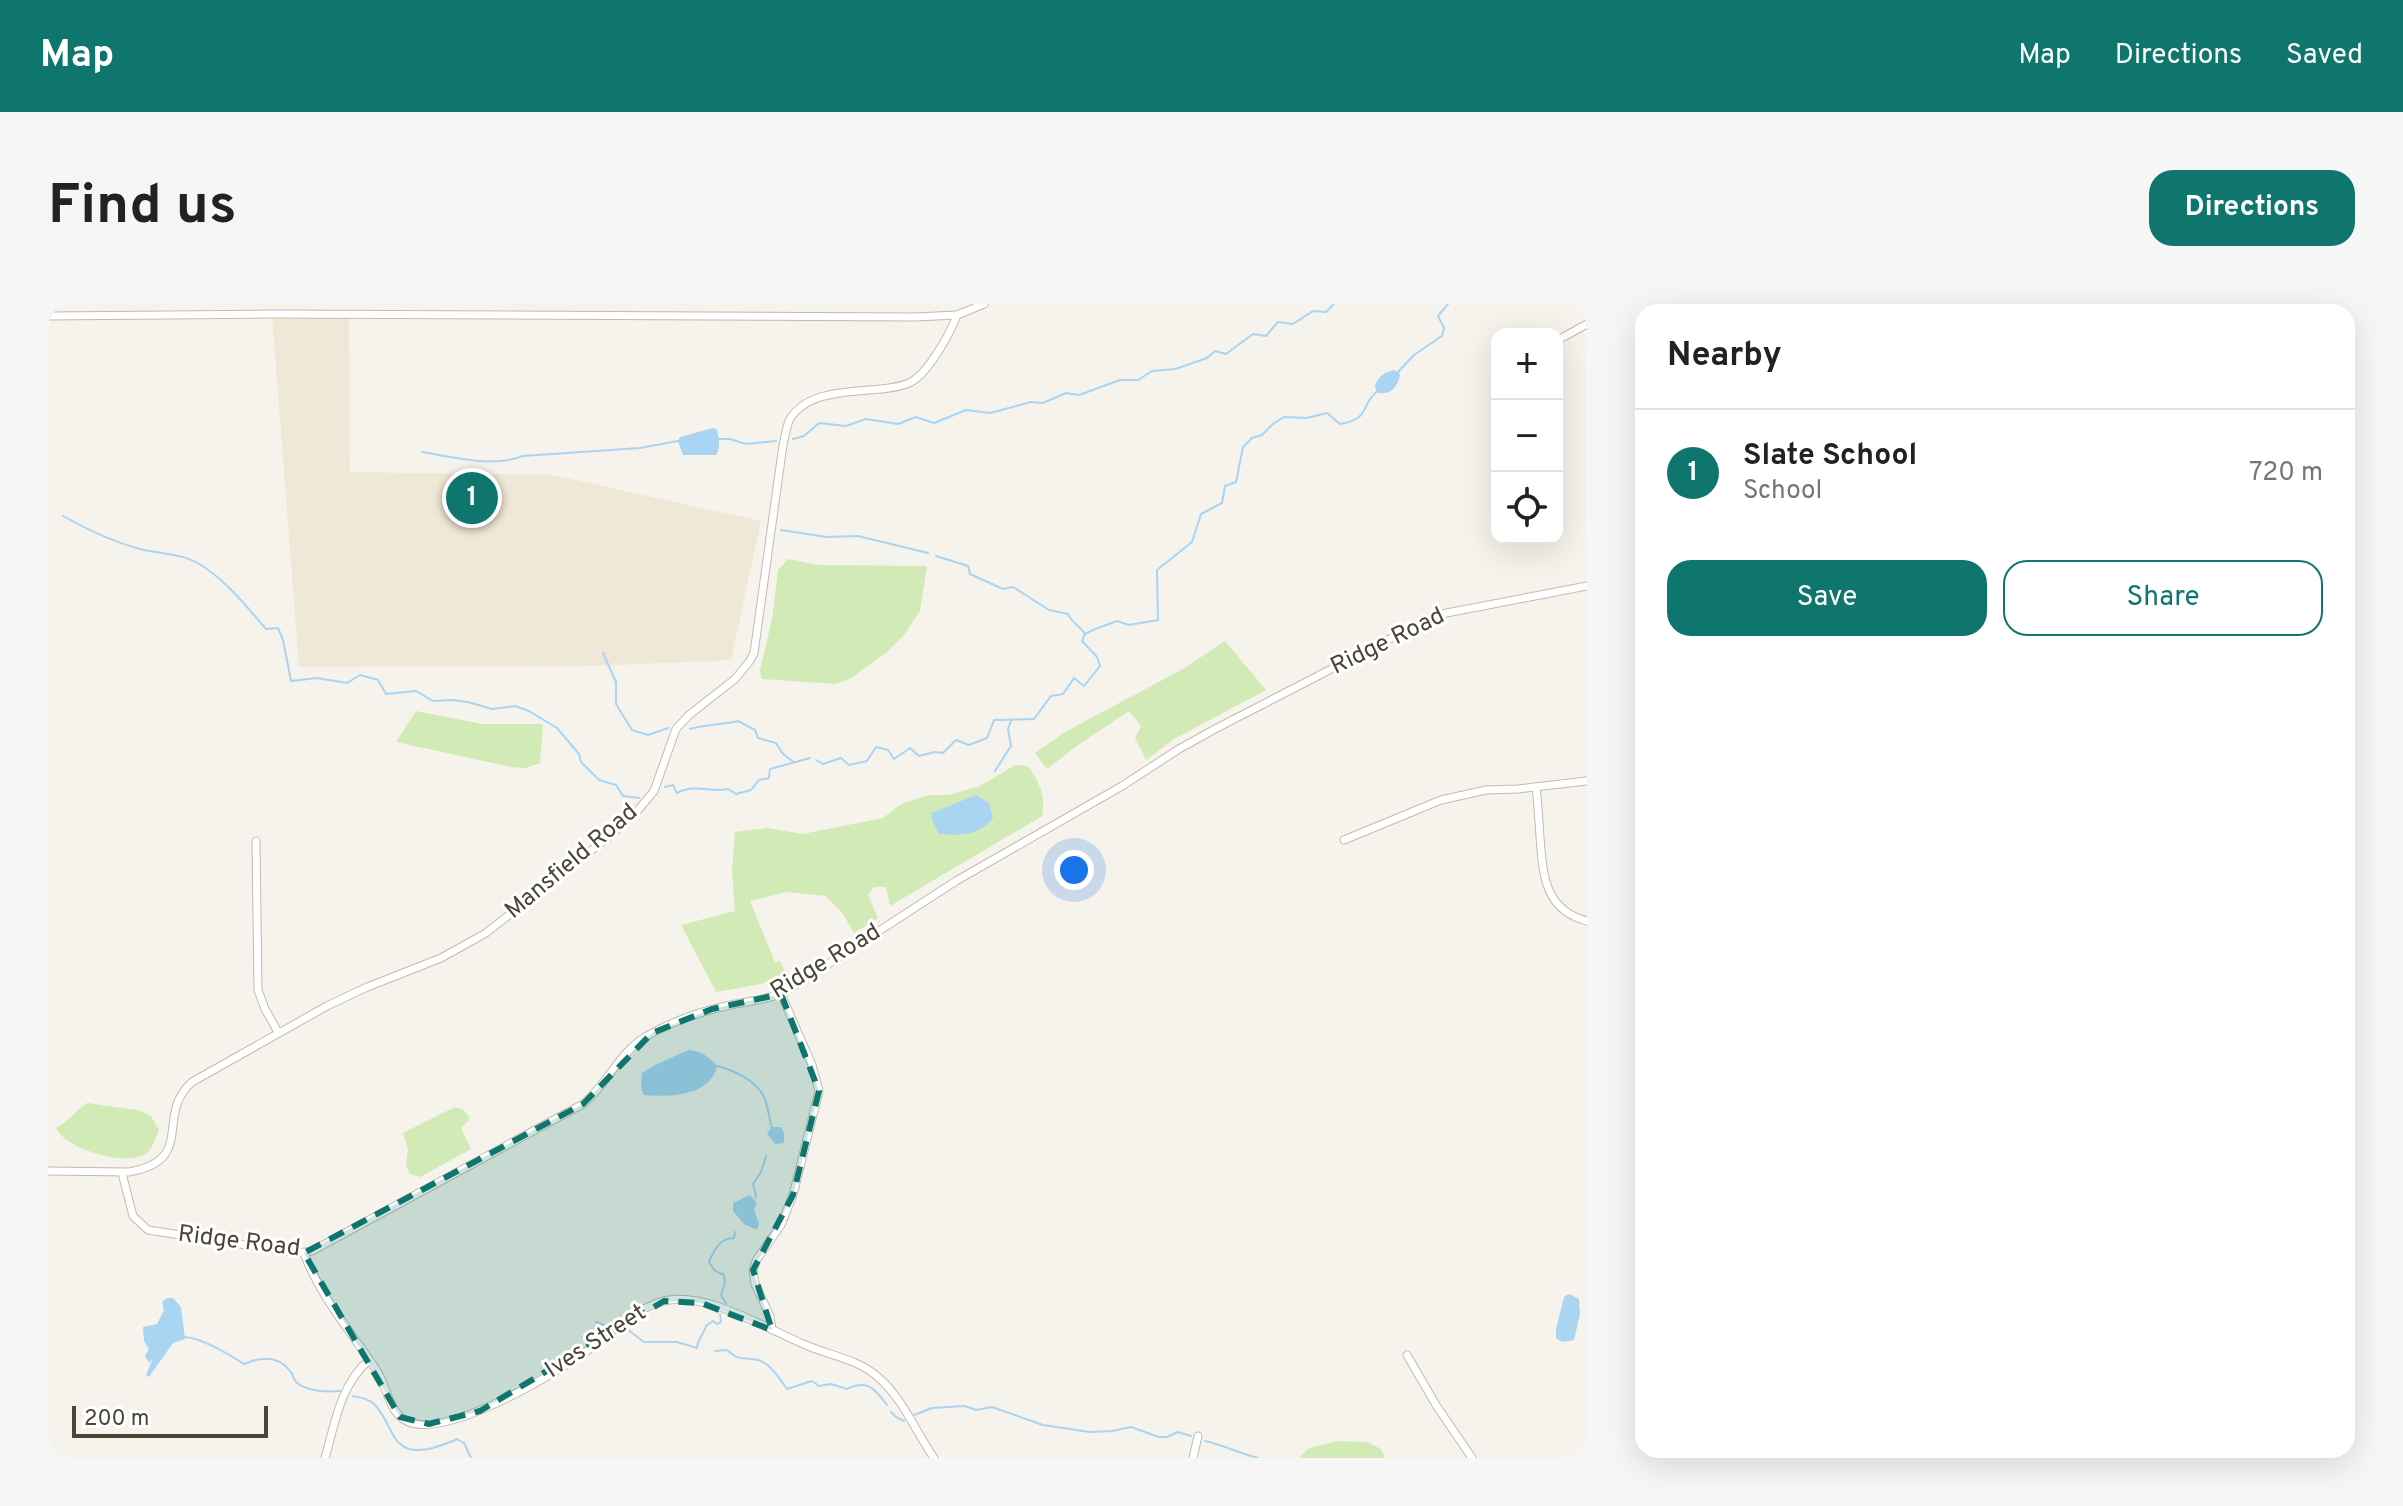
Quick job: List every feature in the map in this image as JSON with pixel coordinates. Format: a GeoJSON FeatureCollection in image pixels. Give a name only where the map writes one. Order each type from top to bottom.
{"type":"FeatureCollection","features":[{"type":"Feature","properties":{"kind":"street"},"geometry":{"type":"LineString","coordinates":[[48,316],[902,317],[957,315],[984,304]]}},
{"type":"Feature","properties":{"kind":"street","name":"Mansfield Road"},"geometry":{"type":"LineString","coordinates":[[122,1173],[143,1170],[164,1158],[172,1140],[178,1099],[192,1082],[342,999],[470,943],[612,834],[638,810],[654,791],[676,729],[743,671],[754,653],[789,421],[798,409],[812,400],[913,381],[924,371],[957,315]]}},
{"type":"Feature","properties":{"kind":"street"},"geometry":{"type":"LineString","coordinates":[[1563,337],[1587,324]]}},
{"type":"Feature","properties":{"kind":"street","name":"Ridge Road"},"geometry":{"type":"LineString","coordinates":[[122,1173],[133,1216],[148,1230],[304,1253],[583,1104],[600,1088],[629,1050],[652,1033],[712,1009],[781,994],[956,881],[1136,778],[1179,749],[1429,618],[1448,611],[1587,586]]}},
{"type":"Feature","properties":{"kind":"street"},"geometry":{"type":"LineString","coordinates":[[1344,840],[1441,800],[1486,790],[1587,781]]}},
{"type":"Feature","properties":{"kind":"street"},"geometry":{"type":"LineString","coordinates":[[1536,787],[1543,877],[1555,901],[1573,918],[1587,921]]}},
{"type":"Feature","properties":{"kind":"street"},"geometry":{"type":"LineString","coordinates":[[256,841],[258,990],[278,1032]]}},
{"type":"Feature","properties":{"kind":"street"},"geometry":{"type":"LineString","coordinates":[[772,1330],[753,1270],[757,1259],[781,1225],[793,1195],[819,1091],[812,1065],[781,994]]}},
{"type":"Feature","properties":{"kind":"street"},"geometry":{"type":"LineString","coordinates":[[48,1171],[122,1173]]}},
{"type":"Feature","properties":{"kind":"street","name":"Ives Street"},"geometry":{"type":"LineString","coordinates":[[304,1253],[345,1329],[380,1376],[392,1405],[400,1417],[409,1422],[429,1424],[467,1416],[574,1360],[632,1316],[658,1302],[675,1300],[701,1303],[874,1373],[892,1393],[934,1458]]}},
{"type":"Feature","properties":{"kind":"street"},"geometry":{"type":"LineString","coordinates":[[1407,1355],[1472,1458]]}},
{"type":"Feature","properties":{"kind":"street"},"geometry":{"type":"LineString","coordinates":[[325,1458],[343,1399],[353,1379],[369,1360]]}},
{"type":"Feature","properties":{"kind":"street"},"geometry":{"type":"LineString","coordinates":[[1193,1458],[1198,1436]]}},
{"type":"Feature","properties":{"kind":"highlighted area"},"geometry":{"type":"Polygon","coordinates":[[[781,994],[819,1091],[793,1195],[753,1270],[772,1330],[701,1303],[664,1301],[480,1411],[429,1424],[400,1417],[304,1253],[583,1104],[652,1033],[712,1009],[781,994]]]}},
{"type":"Feature","properties":{"kind":"shaded area"},"geometry":{"type":"Polygon","coordinates":[[[272,314],[349,314],[350,472],[553,475],[761,521],[731,660],[596,666],[299,667],[272,314]]]}},
{"type":"Feature","properties":{"kind":"green space"},"geometry":{"type":"Polygon","coordinates":[[[788,559],[818,565],[927,566],[920,611],[904,635],[887,652],[851,678],[836,684],[762,679],[760,670],[772,619],[778,570],[788,559]]]}},
{"type":"Feature","properties":{"kind":"green space"},"geometry":{"type":"Polygon","coordinates":[[[1225,641],[1266,690],[1174,739],[1146,760],[1135,738],[1141,726],[1129,711],[1047,769],[1035,753],[1065,732],[1183,669],[1225,641]]]}},
{"type":"Feature","properties":{"kind":"green space"},"geometry":{"type":"Polygon","coordinates":[[[416,711],[482,724],[543,724],[540,763],[526,768],[511,767],[396,742],[416,711]]]}},
{"type":"Feature","properties":{"kind":"green space"},"geometry":{"type":"Polygon","coordinates":[[[1015,765],[1028,766],[1036,778],[1042,796],[1042,816],[890,906],[886,887],[874,887],[868,895],[878,918],[854,933],[843,914],[826,896],[786,892],[750,901],[775,962],[780,961],[786,974],[761,984],[716,992],[681,925],[735,911],[732,870],[735,832],[767,828],[803,834],[883,818],[901,804],[929,795],[949,795],[980,786],[1015,765]]]}},
{"type":"Feature","properties":{"kind":"green space"},"geometry":{"type":"Polygon","coordinates":[[[87,1103],[137,1110],[151,1116],[159,1130],[149,1151],[138,1157],[112,1157],[71,1143],[56,1128],[87,1103]]]}},
{"type":"Feature","properties":{"kind":"green space"},"geometry":{"type":"Polygon","coordinates":[[[455,1107],[469,1116],[461,1128],[471,1149],[420,1177],[410,1174],[406,1166],[408,1150],[403,1133],[455,1107]]]}},
{"type":"Feature","properties":{"kind":"green space"},"geometry":{"type":"Polygon","coordinates":[[[1339,1441],[1367,1442],[1381,1449],[1385,1458],[1299,1458],[1309,1448],[1339,1441]]]}},
{"type":"Feature","properties":{"kind":"water"},"geometry":{"type":"Polygon","coordinates":[[[1394,370],[1400,374],[1395,386],[1386,393],[1377,392],[1375,386],[1378,380],[1394,370]]]}},
{"type":"Feature","properties":{"kind":"water"},"geometry":{"type":"Polygon","coordinates":[[[713,428],[717,430],[719,440],[716,455],[683,455],[678,441],[680,437],[713,428]]]}},
{"type":"Feature","properties":{"kind":"water"},"geometry":{"type":"Polygon","coordinates":[[[976,795],[989,803],[993,818],[988,824],[969,833],[939,834],[932,813],[976,795]]]}},
{"type":"Feature","properties":{"kind":"water"},"geometry":{"type":"Polygon","coordinates":[[[688,1050],[704,1055],[717,1066],[706,1084],[676,1095],[644,1095],[642,1073],[688,1050]]]}},
{"type":"Feature","properties":{"kind":"water"},"geometry":{"type":"Polygon","coordinates":[[[771,1127],[781,1127],[784,1143],[775,1144],[767,1134],[771,1127]]]}},
{"type":"Feature","properties":{"kind":"water"},"geometry":{"type":"Polygon","coordinates":[[[750,1195],[757,1203],[754,1209],[759,1224],[757,1230],[744,1224],[733,1211],[733,1203],[750,1195]]]}},
{"type":"Feature","properties":{"kind":"water"},"geometry":{"type":"Polygon","coordinates":[[[1569,1294],[1579,1299],[1580,1314],[1574,1340],[1562,1342],[1556,1338],[1556,1329],[1564,1297],[1569,1294]]]}},
{"type":"Feature","properties":{"kind":"water"},"geometry":{"type":"Polygon","coordinates":[[[173,1298],[181,1307],[185,1339],[173,1343],[149,1377],[146,1375],[153,1358],[149,1363],[145,1356],[149,1349],[144,1341],[143,1327],[157,1324],[164,1310],[162,1302],[173,1298]]]}},
{"type":"Feature","properties":{"kind":"waterway"},"geometry":{"type":"LineString","coordinates":[[793,439],[804,436],[819,423],[846,426],[866,419],[898,424],[916,417],[934,423],[966,410],[990,413],[1031,402],[1043,403],[1066,393],[1079,395],[1120,380],[1138,380],[1152,371],[1175,369],[1207,358],[1215,351],[1226,354],[1253,334],[1266,336],[1278,322],[1293,324],[1313,311],[1326,312],[1334,304]]}},
{"type":"Feature","properties":{"kind":"waterway"},"geometry":{"type":"LineString","coordinates":[[1398,372],[1414,355],[1442,336],[1444,328],[1438,316],[1448,304]]}},
{"type":"Feature","properties":{"kind":"waterway"},"geometry":{"type":"LineString","coordinates":[[816,760],[823,764],[841,758],[849,765],[867,761],[876,747],[888,750],[894,759],[910,748],[919,756],[943,753],[956,740],[969,745],[987,738],[994,720],[1034,719],[1051,696],[1063,694],[1074,678],[1084,686],[1100,666],[1097,657],[1082,641],[1085,634],[1117,621],[1129,625],[1158,620],[1157,570],[1192,542],[1201,514],[1222,503],[1225,486],[1236,482],[1243,447],[1252,438],[1262,435],[1284,417],[1307,418],[1327,413],[1340,424],[1350,421],[1362,414],[1379,390]]}},
{"type":"Feature","properties":{"kind":"waterway"},"geometry":{"type":"LineString","coordinates":[[717,439],[746,444],[776,441]]}},
{"type":"Feature","properties":{"kind":"waterway"},"geometry":{"type":"LineString","coordinates":[[422,452],[499,461],[523,456],[640,448],[678,441]]}},
{"type":"Feature","properties":{"kind":"waterway"},"geometry":{"type":"LineString","coordinates":[[63,516],[123,544],[182,557],[213,573],[266,629],[278,628],[291,681],[317,678],[347,683],[360,675],[378,680],[386,694],[416,691],[433,701],[468,702],[492,709],[515,706],[557,728],[579,754],[581,762],[599,780],[616,785],[623,796],[639,798]]}},
{"type":"Feature","properties":{"kind":"waterway"},"geometry":{"type":"LineString","coordinates":[[781,530],[827,537],[858,536],[928,553]]}},
{"type":"Feature","properties":{"kind":"waterway"},"geometry":{"type":"LineString","coordinates":[[936,556],[968,566],[970,574],[1003,589],[1013,587],[1049,610],[1068,614],[1085,634]]}},
{"type":"Feature","properties":{"kind":"waterway"},"geometry":{"type":"LineString","coordinates":[[603,653],[616,682],[616,704],[632,730],[648,735],[668,728]]}},
{"type":"Feature","properties":{"kind":"waterway"},"geometry":{"type":"LineString","coordinates":[[690,729],[738,721],[755,730],[758,738],[776,743],[783,754],[794,762]]}},
{"type":"Feature","properties":{"kind":"waterway"},"geometry":{"type":"LineString","coordinates":[[995,771],[1011,746],[1008,729],[1011,721]]}},
{"type":"Feature","properties":{"kind":"waterway"},"geometry":{"type":"LineString","coordinates":[[665,787],[673,785],[677,793],[696,788],[728,789],[736,794],[751,790],[759,780],[769,778],[770,769],[810,758]]}},
{"type":"Feature","properties":{"kind":"waterway"},"geometry":{"type":"LineString","coordinates":[[717,1066],[744,1077],[756,1086],[765,1101],[772,1128]]}},
{"type":"Feature","properties":{"kind":"waterway"},"geometry":{"type":"LineString","coordinates":[[755,1198],[753,1184],[766,1156]]}},
{"type":"Feature","properties":{"kind":"waterway"},"geometry":{"type":"LineString","coordinates":[[726,1303],[721,1295],[724,1275],[714,1270],[709,1262],[718,1246],[724,1240],[734,1238],[735,1232]]}},
{"type":"Feature","properties":{"kind":"waterway"},"geometry":{"type":"LineString","coordinates":[[627,1329],[644,1342],[677,1342],[697,1348],[706,1326],[713,1321],[717,1324],[721,1322],[720,1314]]}},
{"type":"Feature","properties":{"kind":"waterway"},"geometry":{"type":"LineString","coordinates":[[596,1322],[608,1327],[617,1320],[619,1322]]}},
{"type":"Feature","properties":{"kind":"waterway"},"geometry":{"type":"LineString","coordinates":[[185,1337],[207,1343],[244,1364],[262,1359],[280,1362],[296,1382],[311,1390],[340,1391]]}},
{"type":"Feature","properties":{"kind":"waterway"},"geometry":{"type":"LineString","coordinates":[[715,1351],[727,1350],[739,1358],[767,1364],[787,1389],[812,1381],[819,1386],[831,1384],[847,1389],[866,1385],[875,1390],[887,1405]]}},
{"type":"Feature","properties":{"kind":"waterway"},"geometry":{"type":"LineString","coordinates":[[353,1396],[376,1406],[396,1440],[409,1449],[433,1448],[457,1439],[464,1443],[471,1458]]}},
{"type":"Feature","properties":{"kind":"waterway"},"geometry":{"type":"LineString","coordinates":[[914,1415],[932,1408],[965,1406],[976,1410],[992,1407],[1043,1425],[1090,1432],[1131,1427],[1159,1437],[1178,1432],[1191,1436]]}},
{"type":"Feature","properties":{"kind":"waterway"},"geometry":{"type":"LineString","coordinates":[[891,1412],[904,1421]]}},
{"type":"Feature","properties":{"kind":"waterway"},"geometry":{"type":"LineString","coordinates":[[1205,1441],[1258,1458]]}},
{"type":"Feature","properties":{"kind":"place","name":"Slate School"},"geometry":{"type":"Point","coordinates":[472,498]}}]}
